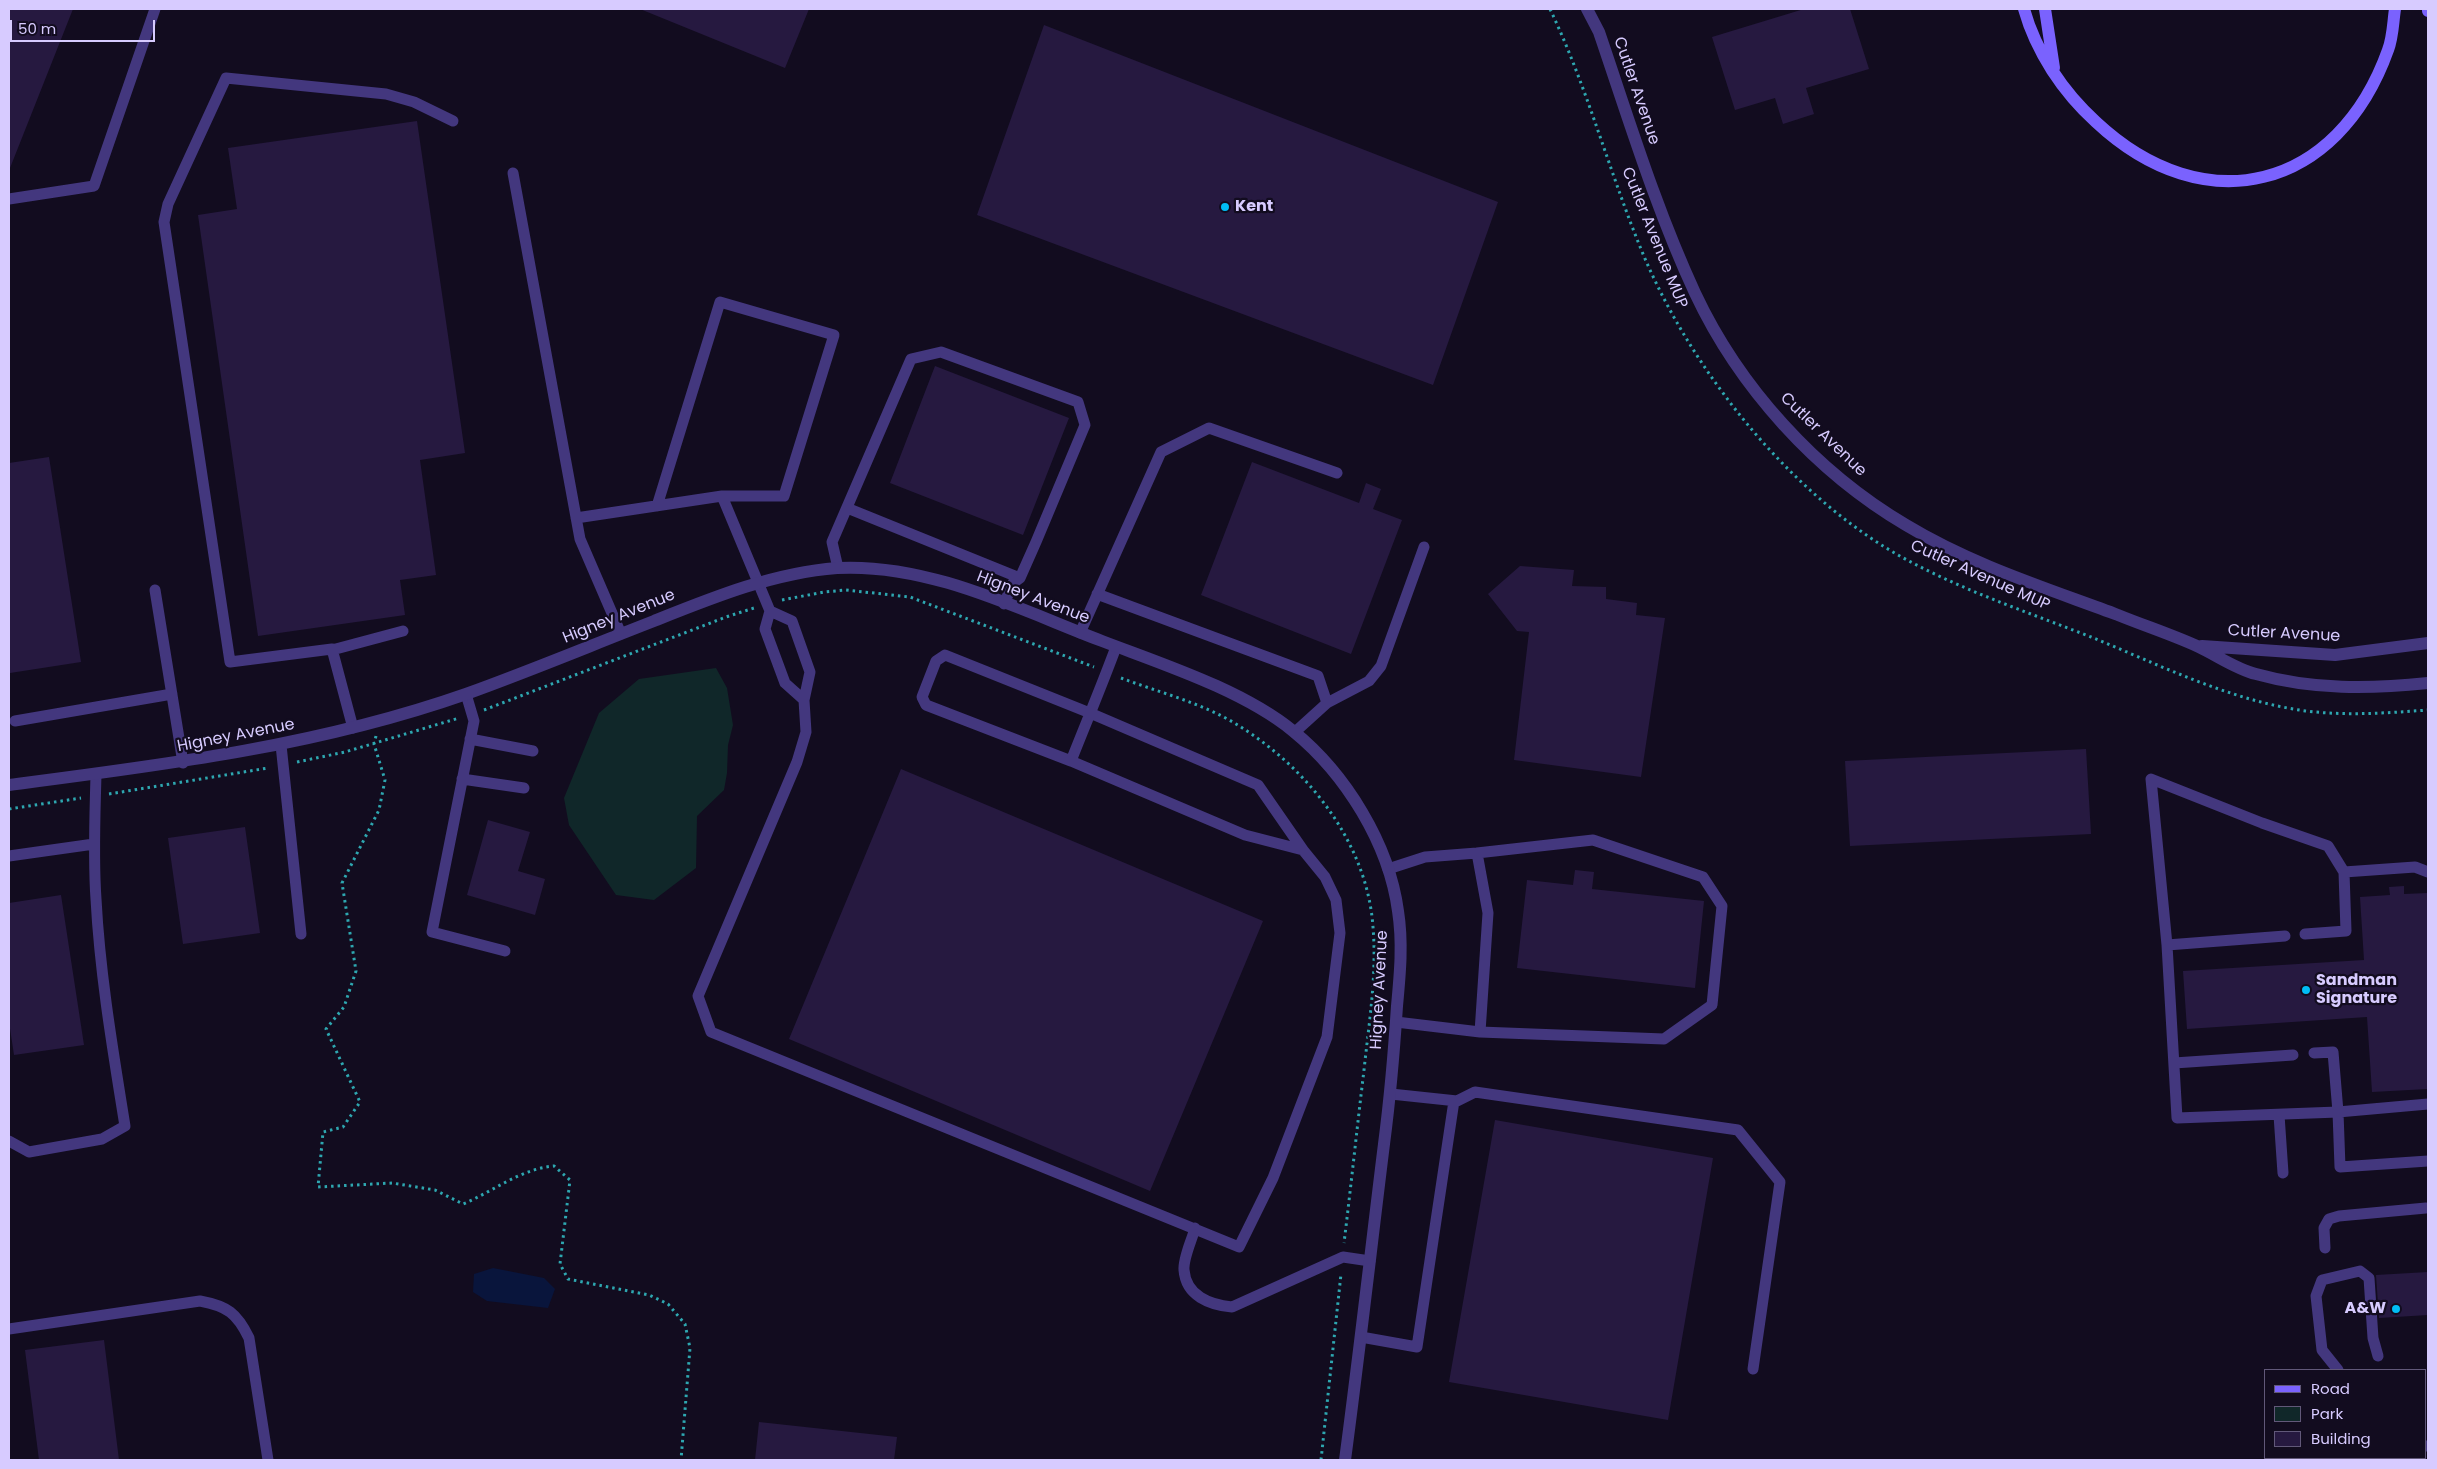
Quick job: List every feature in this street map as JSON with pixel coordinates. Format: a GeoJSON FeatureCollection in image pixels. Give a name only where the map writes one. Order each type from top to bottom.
{"type":"FeatureCollection","features":[{"type":"Feature","properties":{"kind":"main road"},"geometry":{"type":"LineString","coordinates":[[2024,9],[2031,34],[2056,75],[2079,107],[2114,140],[2144,160],[2198,180],[2231,182],[2278,173],[2309,159],[2338,133],[2358,111],[2373,85],[2389,48],[2395,9]]}},
{"type":"Feature","properties":{"kind":"main road"},"geometry":{"type":"LineString","coordinates":[[2045,9],[2056,75]]}},
{"type":"Feature","properties":{"kind":"street","name":"Cutler Avenue"},"geometry":{"type":"LineString","coordinates":[[1587,9],[1599,32],[1657,203],[1696,295],[1734,360],[1781,422],[1825,465],[1865,498],[1914,530],[1962,556],[2197,646],[2253,673],[2295,684],[2349,689],[2428,683]]}},
{"type":"Feature","properties":{"kind":"street","name":"Higney Avenue"},"geometry":{"type":"LineString","coordinates":[[9,785],[183,762],[281,745],[380,721],[466,694],[757,582],[838,568],[892,570],[955,585],[1184,673],[1261,709],[1295,732],[1330,768],[1353,799],[1375,836],[1388,869],[1398,906],[1402,944],[1390,1094],[1345,1460]]}},
{"type":"Feature","properties":{"kind":"street","name":"Cutler Avenue"},"geometry":{"type":"LineString","coordinates":[[2197,646],[2335,655],[2428,643]]}},
{"type":"Feature","properties":{"kind":"lane"},"geometry":{"type":"LineString","coordinates":[[9,199],[94,186],[156,9]]}},
{"type":"Feature","properties":{"kind":"lane"},"geometry":{"type":"LineString","coordinates":[[402,631],[332,650],[230,662],[164,222],[168,204],[226,78],[386,94],[414,102],[453,121]]}},
{"type":"Feature","properties":{"kind":"lane"},"geometry":{"type":"LineString","coordinates":[[513,173],[580,539],[622,634]]}},
{"type":"Feature","properties":{"kind":"lane"},"geometry":{"type":"LineString","coordinates":[[576,518],[657,506],[722,496],[784,496],[834,335],[720,302],[657,506]]}},
{"type":"Feature","properties":{"kind":"lane"},"geometry":{"type":"LineString","coordinates":[[838,568],[832,542],[911,359],[941,352],[1078,402],[1085,425],[1020,578],[1013,583],[1004,604]]}},
{"type":"Feature","properties":{"kind":"lane"},"geometry":{"type":"LineString","coordinates":[[1080,633],[1161,452],[1209,428],[1337,473]]}},
{"type":"Feature","properties":{"kind":"lane"},"geometry":{"type":"LineString","coordinates":[[722,496],[769,607],[792,621],[810,672],[804,700],[806,732],[797,762],[698,996],[711,1032],[1239,1246],[1273,1178],[1327,1037],[1340,933],[1336,900],[1325,877],[1303,850],[1258,785],[1090,713],[944,655],[936,661],[922,697],[926,705],[1071,761],[1244,835],[1303,850]]}},
{"type":"Feature","properties":{"kind":"lane"},"geometry":{"type":"LineString","coordinates":[[847,508],[1020,578]]}},
{"type":"Feature","properties":{"kind":"lane"},"geometry":{"type":"LineString","coordinates":[[1295,732],[1327,703],[1370,682],[1381,666],[1424,547]]}},
{"type":"Feature","properties":{"kind":"lane"},"geometry":{"type":"LineString","coordinates":[[155,590],[183,762]]}},
{"type":"Feature","properties":{"kind":"lane"},"geometry":{"type":"LineString","coordinates":[[1097,594],[1318,676],[1327,703]]}},
{"type":"Feature","properties":{"kind":"lane"},"geometry":{"type":"LineString","coordinates":[[769,607],[765,629],[785,682],[804,700]]}},
{"type":"Feature","properties":{"kind":"lane"},"geometry":{"type":"LineString","coordinates":[[1071,761],[1116,647]]}},
{"type":"Feature","properties":{"kind":"lane"},"geometry":{"type":"LineString","coordinates":[[332,650],[353,728]]}},
{"type":"Feature","properties":{"kind":"lane"},"geometry":{"type":"LineString","coordinates":[[15,721],[172,694]]}},
{"type":"Feature","properties":{"kind":"lane"},"geometry":{"type":"LineString","coordinates":[[466,694],[474,721],[432,932],[505,952]]}},
{"type":"Feature","properties":{"kind":"lane"},"geometry":{"type":"LineString","coordinates":[[470,739],[533,751]]}},
{"type":"Feature","properties":{"kind":"lane"},"geometry":{"type":"LineString","coordinates":[[281,745],[301,934]]}},
{"type":"Feature","properties":{"kind":"lane"},"geometry":{"type":"LineString","coordinates":[[9,1141],[29,1152],[102,1139],[125,1126],[114,1056],[96,901],[94,844],[96,774]]}},
{"type":"Feature","properties":{"kind":"lane"},"geometry":{"type":"LineString","coordinates":[[462,779],[524,788]]}},
{"type":"Feature","properties":{"kind":"lane"},"geometry":{"type":"LineString","coordinates":[[2305,934],[2346,931],[2344,872],[2328,846],[2262,823],[2151,779],[2167,945],[2177,1118],[2338,1112],[2428,1104]]}},
{"type":"Feature","properties":{"kind":"lane"},"geometry":{"type":"LineString","coordinates":[[1388,869],[1425,857],[1593,840],[1703,877],[1722,906],[1712,1004],[1664,1040],[1480,1032],[1396,1022]]}},
{"type":"Feature","properties":{"kind":"lane"},"geometry":{"type":"LineString","coordinates":[[9,856],[94,844]]}},
{"type":"Feature","properties":{"kind":"lane"},"geometry":{"type":"LineString","coordinates":[[1477,852],[1488,913],[1480,1032]]}},
{"type":"Feature","properties":{"kind":"lane"},"geometry":{"type":"LineString","coordinates":[[2344,872],[2415,867],[2428,872]]}},
{"type":"Feature","properties":{"kind":"lane"},"geometry":{"type":"LineString","coordinates":[[2167,945],[2285,936]]}},
{"type":"Feature","properties":{"kind":"lane"},"geometry":{"type":"LineString","coordinates":[[2314,1053],[2333,1052],[2340,1167],[2428,1160]]}},
{"type":"Feature","properties":{"kind":"lane"},"geometry":{"type":"LineString","coordinates":[[2174,1063],[2293,1055]]}},
{"type":"Feature","properties":{"kind":"lane"},"geometry":{"type":"LineString","coordinates":[[1390,1094],[1454,1101],[1475,1092],[1738,1130],[1780,1182],[1753,1368]]}},
{"type":"Feature","properties":{"kind":"lane"},"geometry":{"type":"LineString","coordinates":[[1361,1337],[1417,1346],[1454,1101]]}},
{"type":"Feature","properties":{"kind":"lane"},"geometry":{"type":"LineString","coordinates":[[2279,1115],[2283,1174]]}},
{"type":"Feature","properties":{"kind":"lane"},"geometry":{"type":"LineString","coordinates":[[2325,1248],[2324,1228],[2329,1219],[2365,1212],[2426,1208]]}},
{"type":"Feature","properties":{"kind":"lane"},"geometry":{"type":"LineString","coordinates":[[1195,1228],[1184,1269],[1189,1286],[1196,1295],[1214,1305],[1232,1307],[1343,1257],[1370,1261]]}},
{"type":"Feature","properties":{"kind":"lane"},"geometry":{"type":"LineString","coordinates":[[2337,1369],[2322,1350],[2316,1296],[2322,1280],[2335,1275],[2360,1271],[2369,1278],[2373,1338],[2378,1356]]}},
{"type":"Feature","properties":{"kind":"lane"},"geometry":{"type":"LineString","coordinates":[[9,1329],[200,1301],[217,1304],[241,1321],[249,1338],[268,1460]]}},
{"type":"Feature","properties":{"kind":"path","name":"Cutler Avenue MUP"},"geometry":{"type":"LineString","coordinates":[[1550,9],[1569,49],[1628,217],[1669,311],[1696,358],[1757,434],[1804,485],[1854,526],[1909,561],[1967,588],[2244,697],[2305,711],[2368,715],[2428,710]]}},
{"type":"Feature","properties":{"kind":"path"},"geometry":{"type":"LineString","coordinates":[[476,713],[726,617],[824,592],[846,590],[910,597],[1107,672],[1227,720],[1260,740],[1294,768],[1334,816],[1361,872],[1373,925],[1374,978],[1321,1460]]}},
{"type":"Feature","properties":{"kind":"path"},"geometry":{"type":"LineString","coordinates":[[293,763],[374,744],[468,716]]}},
{"type":"Feature","properties":{"kind":"path"},"geometry":{"type":"LineString","coordinates":[[380,721],[374,744],[385,780],[379,810],[342,883],[356,971],[344,1007],[326,1029],[360,1102],[343,1127],[323,1132],[318,1188],[392,1183],[435,1190],[463,1204],[516,1176],[536,1168],[554,1166],[570,1180],[560,1264],[568,1279],[648,1296],[668,1304],[685,1324],[690,1348],[681,1460]]}},
{"type":"Feature","properties":{"kind":"path"},"geometry":{"type":"LineString","coordinates":[[106,794],[274,767]]}},
{"type":"Feature","properties":{"kind":"path"},"geometry":{"type":"LineString","coordinates":[[9,809],[87,797]]}},
{"type":"Feature","properties":{"kind":"green space"},"geometry":{"type":"Polygon","coordinates":[[[716,668],[727,688],[733,725],[728,745],[724,790],[697,816],[696,868],[654,900],[616,895],[569,825],[564,798],[599,713],[639,679],[716,668]]]}},
{"type":"Feature","properties":{"kind":"water"},"geometry":{"type":"Polygon","coordinates":[[[493,1268],[544,1278],[555,1289],[548,1308],[487,1301],[473,1292],[474,1274],[493,1268]]]}},
{"type":"Feature","properties":{"kind":"building"},"geometry":{"type":"Polygon","coordinates":[[[9,9],[73,9],[10,168],[9,168],[9,9]]]}},
{"type":"Feature","properties":{"kind":"building"},"geometry":{"type":"Polygon","coordinates":[[[640,9],[809,9],[785,68],[640,9]]]}},
{"type":"Feature","properties":{"kind":"building"},"geometry":{"type":"Polygon","coordinates":[[[1804,9],[1850,9],[1869,69],[1806,88],[1814,114],[1783,124],[1775,98],[1735,110],[1712,37],[1804,9]]]}},
{"type":"Feature","properties":{"kind":"building"},"geometry":{"type":"Polygon","coordinates":[[[1044,25],[1498,202],[1433,385],[977,215],[1044,25]]]}},
{"type":"Feature","properties":{"kind":"building"},"geometry":{"type":"Polygon","coordinates":[[[417,121],[465,453],[420,460],[436,575],[400,580],[405,615],[258,636],[198,215],[237,209],[228,148],[417,121]]]}},
{"type":"Feature","properties":{"kind":"building"},"geometry":{"type":"Polygon","coordinates":[[[935,366],[1069,418],[1023,535],[890,483],[935,366]]]}},
{"type":"Feature","properties":{"kind":"building"},"geometry":{"type":"Polygon","coordinates":[[[49,457],[81,662],[10,673],[9,463],[49,457]]]}},
{"type":"Feature","properties":{"kind":"building"},"geometry":{"type":"Polygon","coordinates":[[[1252,462],[1359,503],[1366,483],[1381,489],[1373,509],[1402,520],[1351,654],[1201,595],[1252,462]]]}},
{"type":"Feature","properties":{"kind":"building"},"geometry":{"type":"Polygon","coordinates":[[[1520,566],[1574,570],[1572,586],[1606,587],[1606,599],[1637,603],[1636,615],[1665,618],[1641,777],[1514,760],[1529,632],[1517,631],[1488,594],[1520,566]]]}},
{"type":"Feature","properties":{"kind":"building"},"geometry":{"type":"Polygon","coordinates":[[[2086,749],[2091,834],[1850,846],[1845,761],[2086,749]]]}},
{"type":"Feature","properties":{"kind":"building"},"geometry":{"type":"Polygon","coordinates":[[[901,769],[1263,921],[1150,1191],[789,1039],[901,769]]]}},
{"type":"Feature","properties":{"kind":"building"},"geometry":{"type":"Polygon","coordinates":[[[488,820],[530,832],[518,871],[545,879],[535,915],[467,895],[488,820]]]}},
{"type":"Feature","properties":{"kind":"building"},"geometry":{"type":"Polygon","coordinates":[[[245,827],[260,933],[183,944],[168,838],[245,827]]]}},
{"type":"Feature","properties":{"kind":"building"},"geometry":{"type":"Polygon","coordinates":[[[1575,870],[1594,872],[1592,889],[1704,901],[1695,988],[1517,968],[1527,880],[1573,885],[1575,870]]]}},
{"type":"Feature","properties":{"kind":"building","name":"Sandman Signature"},"geometry":{"type":"Polygon","coordinates":[[[2404,886],[2404,894],[2428,893],[2428,1089],[2372,1092],[2367,1017],[2187,1029],[2183,971],[2364,960],[2360,897],[2390,895],[2389,887],[2404,886]]]}},
{"type":"Feature","properties":{"kind":"building"},"geometry":{"type":"Polygon","coordinates":[[[61,895],[84,1045],[14,1055],[9,1022],[9,903],[61,895]]]}},
{"type":"Feature","properties":{"kind":"building"},"geometry":{"type":"Polygon","coordinates":[[[1495,1120],[1713,1158],[1668,1420],[1449,1382],[1495,1120]]]}},
{"type":"Feature","properties":{"kind":"building"},"geometry":{"type":"Polygon","coordinates":[[[2428,1272],[2428,1315],[2379,1318],[2376,1275],[2428,1272]]]}},
{"type":"Feature","properties":{"kind":"building"},"geometry":{"type":"Polygon","coordinates":[[[104,1340],[119,1460],[39,1460],[25,1350],[104,1340]]]}},
{"type":"Feature","properties":{"kind":"building"},"geometry":{"type":"Polygon","coordinates":[[[759,1422],[897,1437],[894,1460],[755,1460],[759,1422]]]}},
{"type":"Feature","properties":{"kind":"place","name":"Kent"},"geometry":{"type":"Point","coordinates":[1225,207]}},
{"type":"Feature","properties":{"kind":"place","name":"Sandman Signature"},"geometry":{"type":"Point","coordinates":[2306,990]}},
{"type":"Feature","properties":{"kind":"place","name":"A&W"},"geometry":{"type":"Point","coordinates":[2396,1309]}}]}
